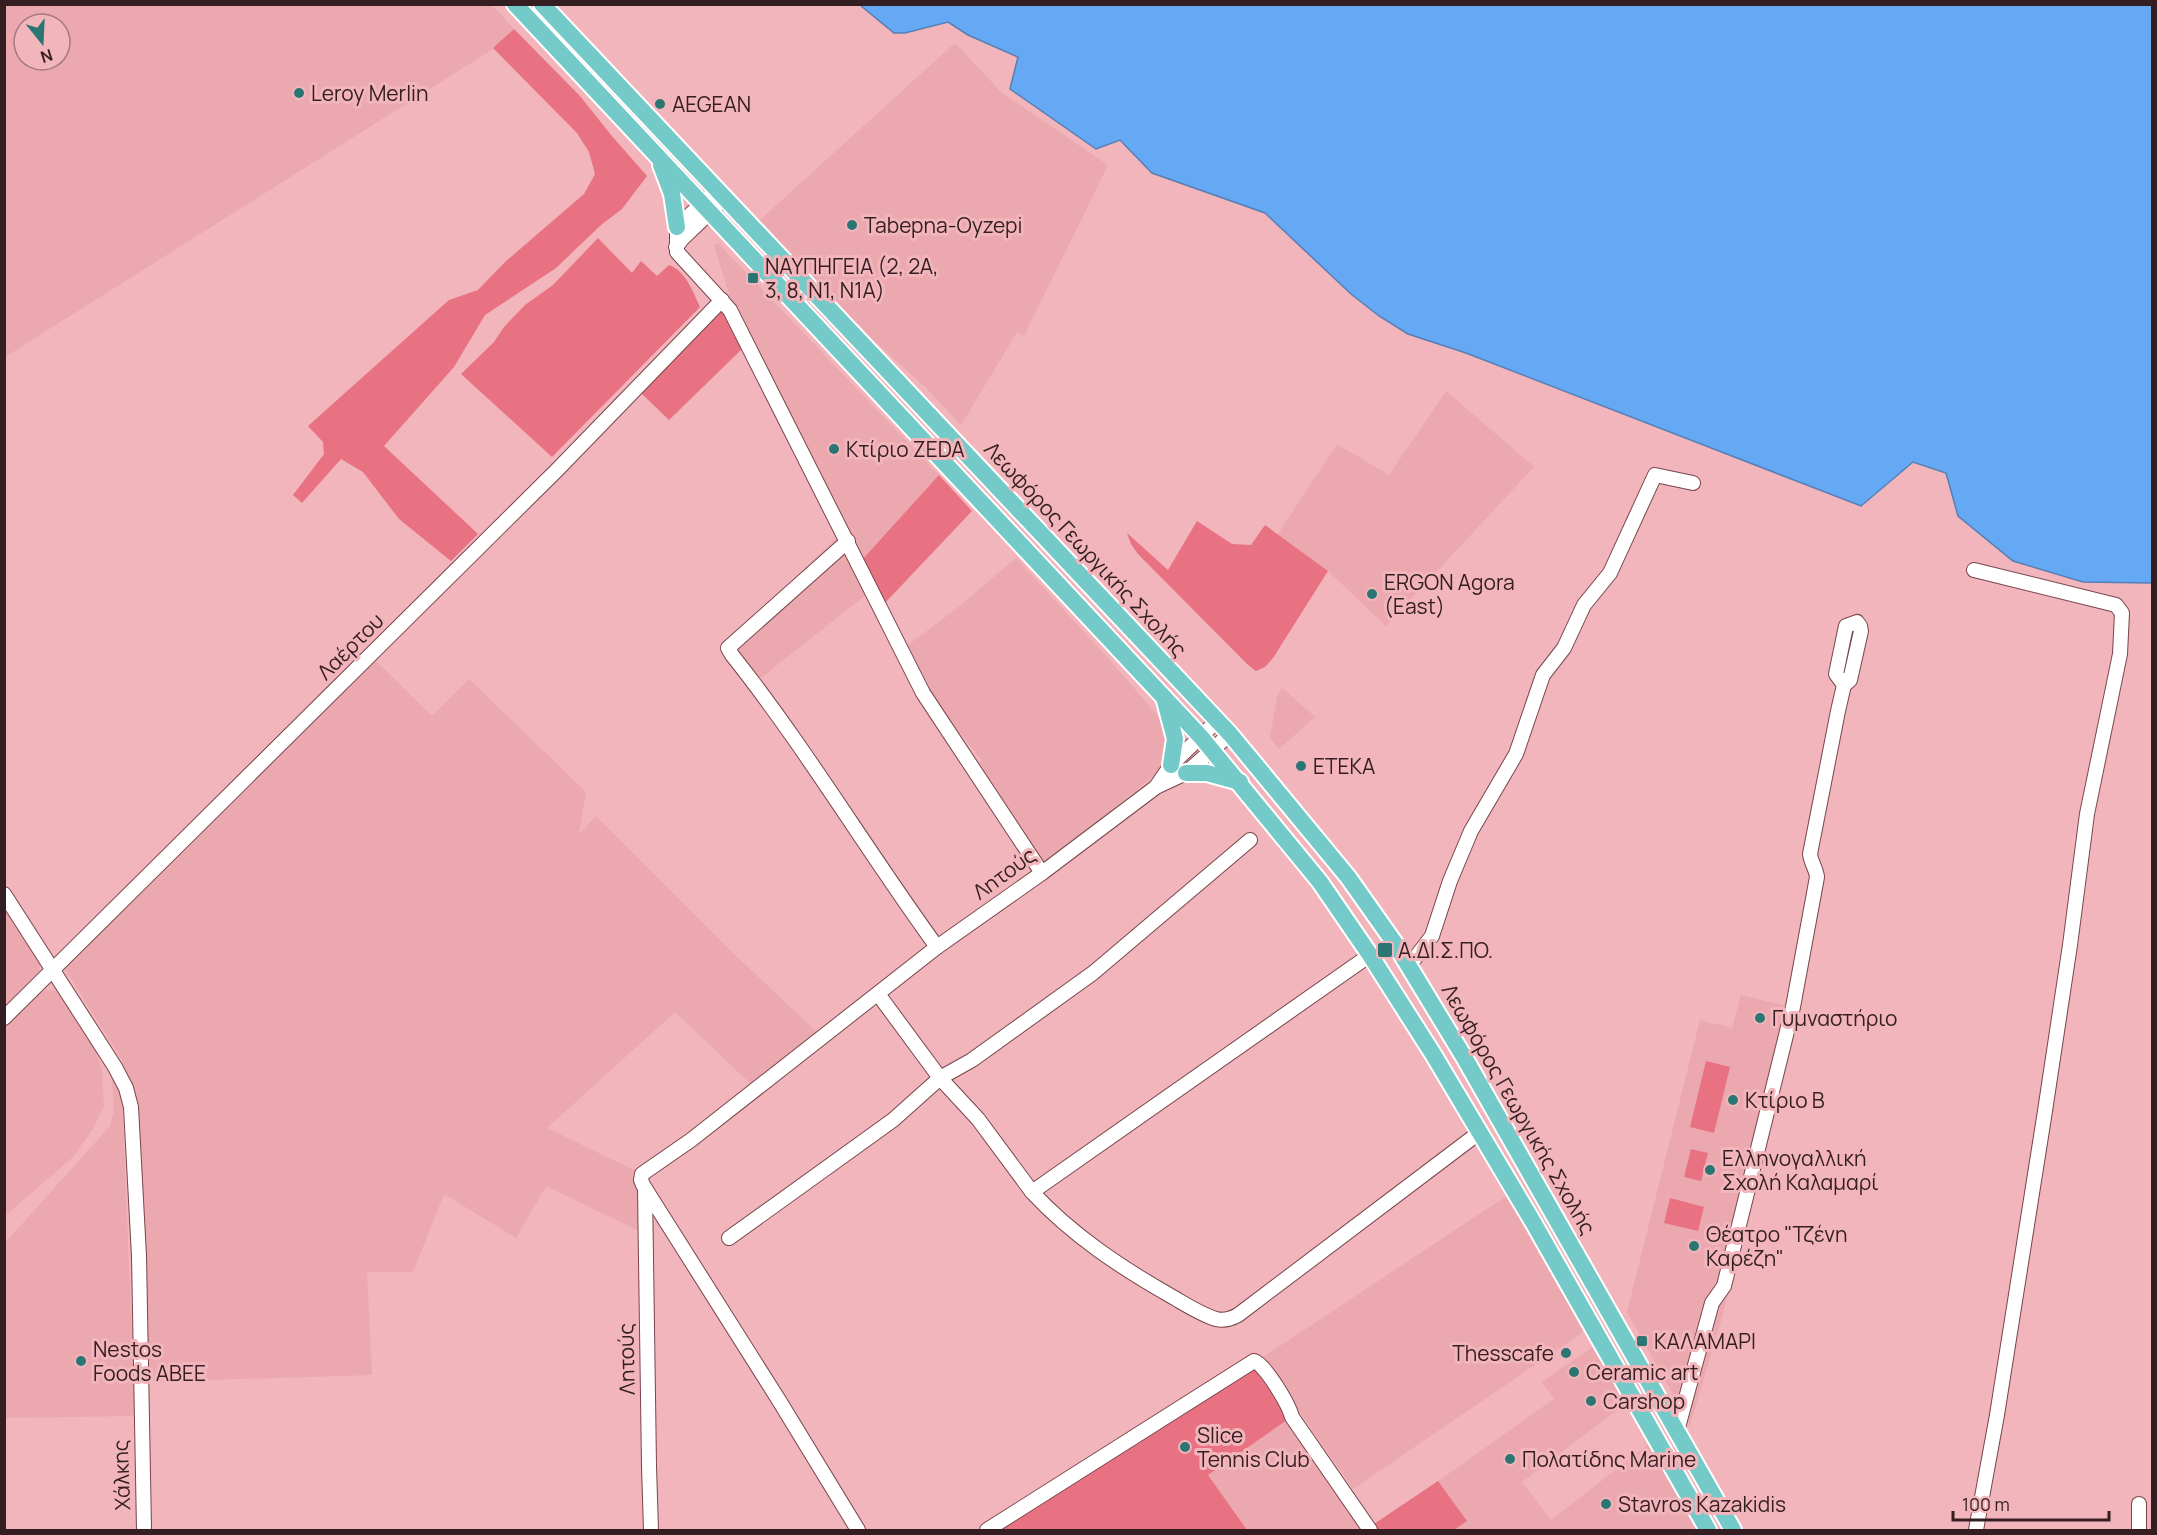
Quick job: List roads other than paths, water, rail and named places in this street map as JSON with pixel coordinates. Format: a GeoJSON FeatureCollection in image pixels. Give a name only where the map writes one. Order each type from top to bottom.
{"type":"FeatureCollection","features":[{"type":"Feature","properties":{"kind":"main road"},"geometry":{"type":"LineString","coordinates":[[515,4],[1201,737],[1320,882],[1370,955],[1480,1132],[1708,1530]]}},
{"type":"Feature","properties":{"kind":"main road","name":"Λεωφόρος Γεωργικής Σχολής"},"geometry":{"type":"LineString","coordinates":[[542,4],[1230,734],[1348,877],[1408,966],[1530,1170],[1733,1530]]}},
{"type":"Feature","properties":{"kind":"main road"},"geometry":{"type":"LineString","coordinates":[[659,159],[672,194],[677,227]]}},
{"type":"Feature","properties":{"kind":"main road"},"geometry":{"type":"LineString","coordinates":[[1164,698],[1174,731],[1171,765]]}},
{"type":"Feature","properties":{"kind":"main road"},"geometry":{"type":"LineString","coordinates":[[1186,773],[1207,773],[1240,782]]}},
{"type":"Feature","properties":{"kind":"street"},"geometry":{"type":"LineString","coordinates":[[676,247],[706,208],[720,195]]}},
{"type":"Feature","properties":{"kind":"street"},"geometry":{"type":"LineString","coordinates":[[706,208],[677,227],[676,247],[681,256],[722,300],[735,319],[923,693],[1042,873]]}},
{"type":"Feature","properties":{"kind":"street","name":"Λαέρτου"},"geometry":{"type":"LineString","coordinates":[[4,1018],[558,469],[722,300]]}},
{"type":"Feature","properties":{"kind":"street"},"geometry":{"type":"LineString","coordinates":[[1408,966],[1432,936],[1450,881],[1471,831],[1516,754],[1543,675],[1564,648],[1584,605],[1610,573],[1655,475],[1693,483]]}},
{"type":"Feature","properties":{"kind":"street"},"geometry":{"type":"LineString","coordinates":[[848,541],[728,648],[769,701],[887,877],[937,947]]}},
{"type":"Feature","properties":{"kind":"street"},"geometry":{"type":"LineString","coordinates":[[1974,570],[2116,605],[2122,613],[2123,624],[2120,654],[2086,814],[2070,945],[1999,1403],[1976,1530]]}},
{"type":"Feature","properties":{"kind":"street"},"geometry":{"type":"LineString","coordinates":[[1677,1431],[1712,1303],[1724,1286],[1793,1008],[1817,878],[1816,867],[1811,861],[1810,854],[1844,685]]}},
{"type":"Feature","properties":{"kind":"street","name":"Λητούς"},"geometry":{"type":"LineString","coordinates":[[1156,787],[1171,765],[1217,721]]}},
{"type":"Feature","properties":{"kind":"street","name":"Λητούς"},"geometry":{"type":"LineString","coordinates":[[651,1530],[645,1187],[641,1180],[642,1174],[692,1140],[937,947],[1042,873],[1156,787],[1186,773],[1230,734]]}},
{"type":"Feature","properties":{"kind":"street"},"geometry":{"type":"LineString","coordinates":[[729,1238],[893,1120],[940,1078],[972,1060],[1093,973],[1250,840]]}},
{"type":"Feature","properties":{"kind":"street"},"geometry":{"type":"LineString","coordinates":[[4,894],[52,972]]}},
{"type":"Feature","properties":{"kind":"street"},"geometry":{"type":"LineString","coordinates":[[1032,1192],[1370,955]]}},
{"type":"Feature","properties":{"kind":"street","name":"Χάλκης"},"geometry":{"type":"LineString","coordinates":[[52,972],[115,1067],[126,1088],[131,1107],[139,1257],[144,1530]]}},
{"type":"Feature","properties":{"kind":"street"},"geometry":{"type":"LineString","coordinates":[[878,994],[940,1078],[978,1119],[1032,1192],[1048,1209],[1090,1244],[1132,1273],[1197,1311],[1216,1319],[1224,1320],[1238,1315],[1480,1132]]}},
{"type":"Feature","properties":{"kind":"street"},"geometry":{"type":"LineString","coordinates":[[645,1187],[858,1530]]}},
{"type":"Feature","properties":{"kind":"street"},"geometry":{"type":"LineString","coordinates":[[987,1530],[1254,1361],[1261,1364],[1288,1405],[1292,1417],[1370,1530]]}},
{"type":"Feature","properties":{"kind":"street"},"geometry":{"type":"LineString","coordinates":[[2139,1504],[2139,1530]]}},
{"type":"Feature","properties":{"kind":"water"},"geometry":{"type":"Polygon","coordinates":[[[860,5],[2152,5],[2152,583],[2083,582],[2013,561],[1958,516],[1946,473],[1913,462],[1861,506],[1466,353],[1408,334],[1379,316],[1351,294],[1265,213],[1152,173],[1120,140],[1096,149],[1010,89],[1018,57],[968,35],[948,22],[905,33],[894,33],[860,5]]]}},
{"type":"Feature","properties":{"kind":"place","name":"Leroy Merlin"},"geometry":{"type":"Point","coordinates":[299,93]}},
{"type":"Feature","properties":{"kind":"place","name":"AEGEAN"},"geometry":{"type":"Point","coordinates":[660,104]}},
{"type":"Feature","properties":{"kind":"place","name":"Tabepna-Oyzepi"},"geometry":{"type":"Point","coordinates":[852,225]}},
{"type":"Feature","properties":{"kind":"place","name":"ΝΑΥΠΗΓΕΙΑ (2, 2Α, 3, 8, Ν1, Ν1Α)"},"geometry":{"type":"Point","coordinates":[753,278]}},
{"type":"Feature","properties":{"kind":"place","name":"Κτίριο ZEDA"},"geometry":{"type":"Point","coordinates":[834,449]}},
{"type":"Feature","properties":{"kind":"place","name":"ERGON Agora (East)"},"geometry":{"type":"Point","coordinates":[1372,594]}},
{"type":"Feature","properties":{"kind":"place","name":"ΕΤΕΚΑ"},"geometry":{"type":"Point","coordinates":[1301,766]}},
{"type":"Feature","properties":{"kind":"place","name":"Α.ΔΙ.Σ.ΠΟ."},"geometry":{"type":"Point","coordinates":[1385,950]}},
{"type":"Feature","properties":{"kind":"place","name":"Γυμναστήριο"},"geometry":{"type":"Point","coordinates":[1760,1018]}},
{"type":"Feature","properties":{"kind":"place","name":"Κτίριο Β"},"geometry":{"type":"Point","coordinates":[1733,1100]}},
{"type":"Feature","properties":{"kind":"place","name":"Ελληνογαλλική Σχολή Καλαμαρί"},"geometry":{"type":"Point","coordinates":[1710,1170]}},
{"type":"Feature","properties":{"kind":"place","name":"Θέατρο \"Τζένη Καρέζη\""},"geometry":{"type":"Point","coordinates":[1694,1246]}},
{"type":"Feature","properties":{"kind":"place","name":"ΚΑΛΑΜΑΡΙ"},"geometry":{"type":"Point","coordinates":[1642,1341]}},
{"type":"Feature","properties":{"kind":"place","name":"Thesscafe"},"geometry":{"type":"Point","coordinates":[1566,1353]}},
{"type":"Feature","properties":{"kind":"place","name":"Nestos Foods ABEE"},"geometry":{"type":"Point","coordinates":[81,1361]}},
{"type":"Feature","properties":{"kind":"place","name":"Ceramic art"},"geometry":{"type":"Point","coordinates":[1574,1372]}},
{"type":"Feature","properties":{"kind":"place","name":"Carshop"},"geometry":{"type":"Point","coordinates":[1591,1401]}},
{"type":"Feature","properties":{"kind":"place","name":"Slice Tennis Club"},"geometry":{"type":"Point","coordinates":[1185,1447]}},
{"type":"Feature","properties":{"kind":"place","name":"Πολατίδης Marine"},"geometry":{"type":"Point","coordinates":[1510,1459]}},
{"type":"Feature","properties":{"kind":"place","name":"Stavros Kazakidis"},"geometry":{"type":"Point","coordinates":[1606,1504]}}]}
